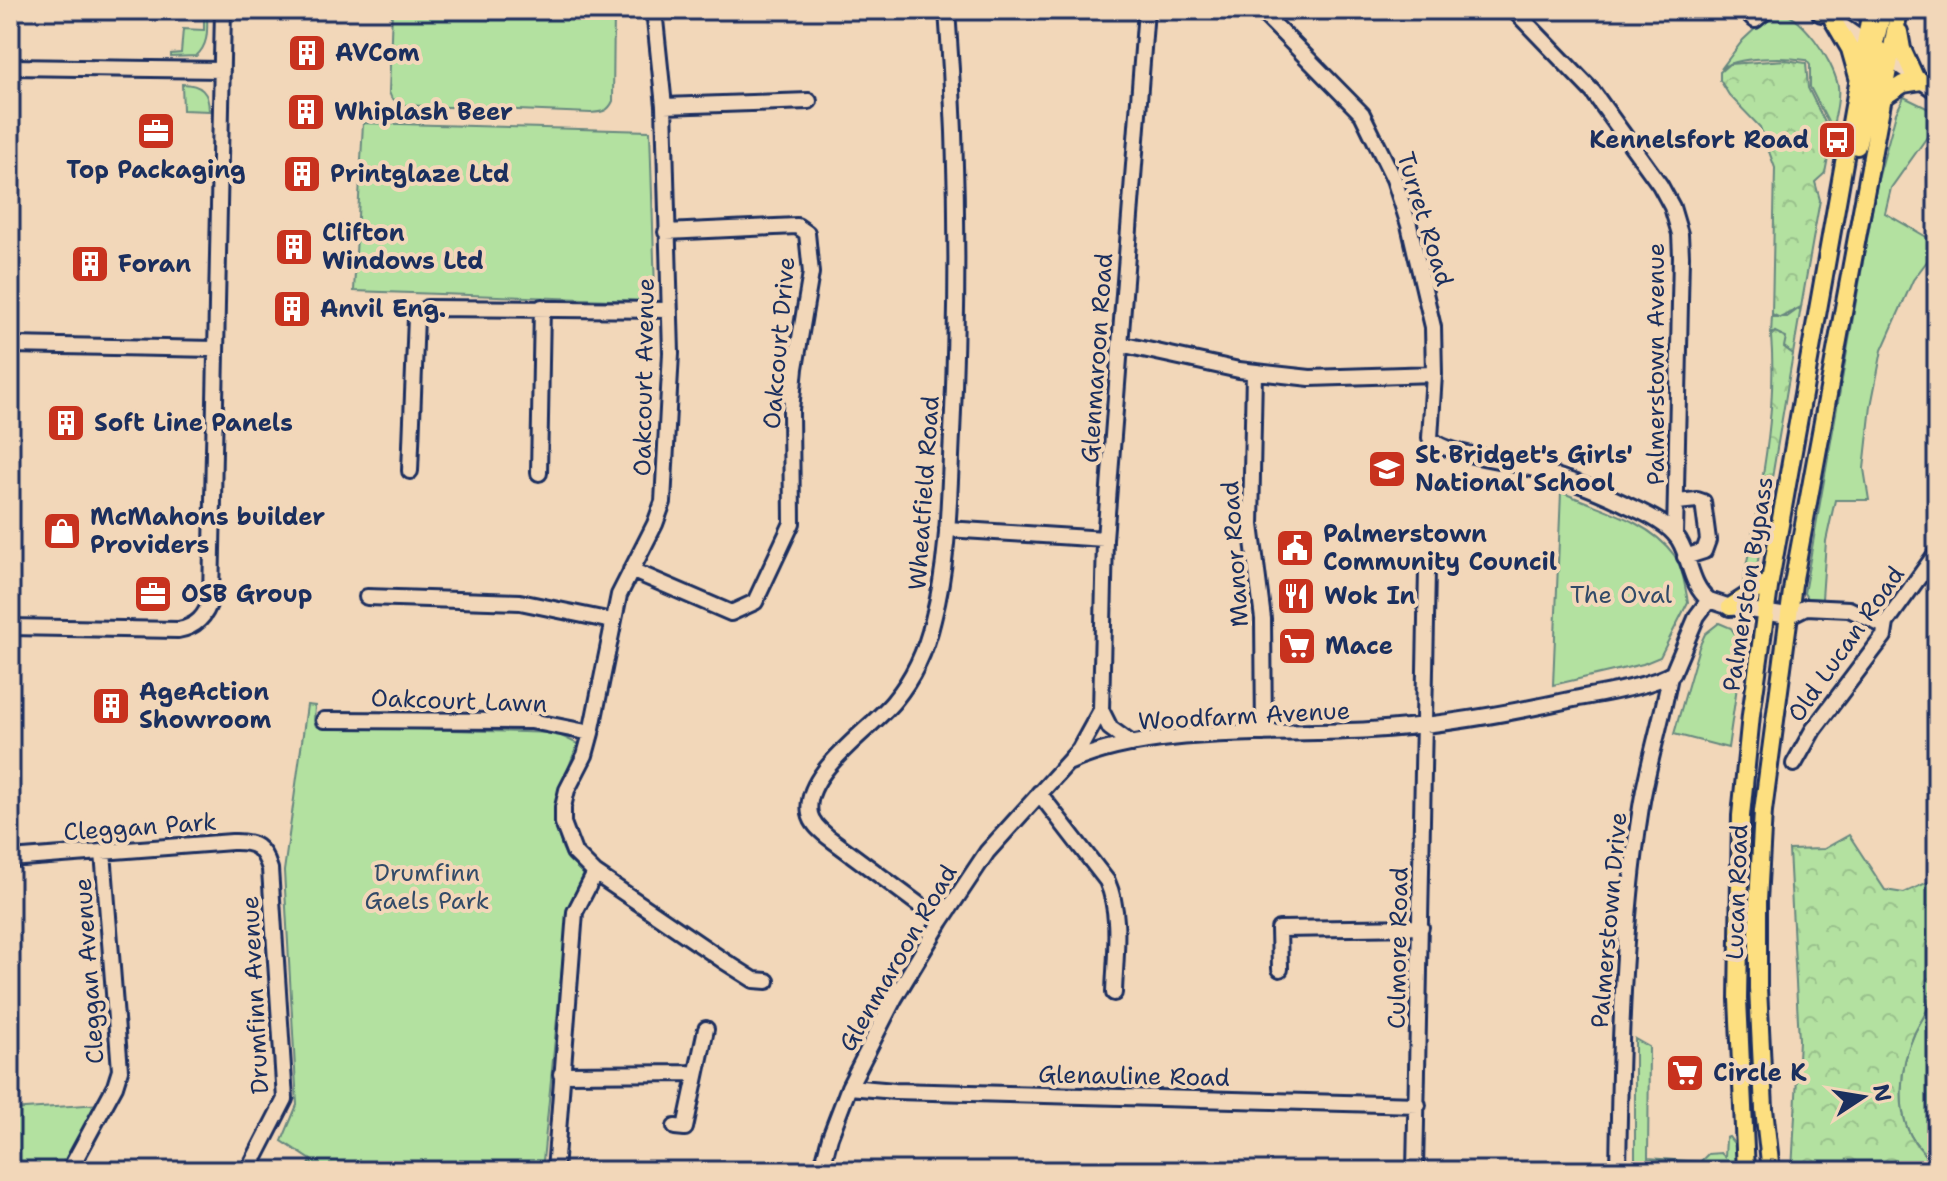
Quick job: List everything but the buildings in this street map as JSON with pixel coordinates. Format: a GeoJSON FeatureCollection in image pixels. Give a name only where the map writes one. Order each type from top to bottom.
{"type":"FeatureCollection","features":[{"type":"Feature","properties":{"kind":"main road","name":"Palmerston Bypass"},"geometry":{"type":"LineString","coordinates":[[1788,616],[1882,98],[1871,10]]}},
{"type":"Feature","properties":{"kind":"main road"},"geometry":{"type":"LineString","coordinates":[[1829,13],[1850,49],[1859,82]]}},
{"type":"Feature","properties":{"kind":"main road","name":"Palmerston Bypass"},"geometry":{"type":"LineString","coordinates":[[1746,1171],[1738,999],[1741,816],[1751,715],[1770,581],[1859,82],[1893,13]]}},
{"type":"Feature","properties":{"kind":"main road"},"geometry":{"type":"LineString","coordinates":[[1882,98],[1918,78],[1902,49],[1893,13]]}},
{"type":"Feature","properties":{"kind":"main road"},"geometry":{"type":"LineString","coordinates":[[1832,236],[1846,201],[1877,49]]}},
{"type":"Feature","properties":{"kind":"main road"},"geometry":{"type":"LineString","coordinates":[[1765,613],[1773,611],[1777,604],[1801,491],[1817,447]]}},
{"type":"Feature","properties":{"kind":"main road"},"geometry":{"type":"LineString","coordinates":[[1730,607],[1770,581]]}},
{"type":"Feature","properties":{"kind":"main road","name":"Lucan Road"},"geometry":{"type":"LineString","coordinates":[[1771,1171],[1761,1041],[1758,901],[1762,824],[1788,616]]}},
{"type":"Feature","properties":{"kind":"main road"},"geometry":{"type":"LineString","coordinates":[[1751,715],[1765,697],[1777,704]]}},
{"type":"Feature","properties":{"kind":"street"},"geometry":{"type":"LineString","coordinates":[[10,627],[178,630],[193,626],[204,615],[211,598],[223,10]]}},
{"type":"Feature","properties":{"kind":"street","name":"Oakcourt Avenue"},"geometry":{"type":"LineString","coordinates":[[654,10],[664,106],[670,310],[669,418],[663,502],[631,570],[612,621],[591,733],[585,755],[567,790],[563,823],[574,852],[595,873],[734,968],[754,980],[767,981]]}},
{"type":"Feature","properties":{"kind":"street","name":"Wheatfield Road"},"geometry":{"type":"LineString","coordinates":[[941,921],[817,827],[810,815],[810,803],[820,774],[894,701],[917,668],[941,590],[947,529],[957,258],[954,116],[947,10]]}},
{"type":"Feature","properties":{"kind":"street","name":"Glenmaroon Road"},"geometry":{"type":"LineString","coordinates":[[821,1171],[849,1087],[894,999],[941,921],[987,852],[1070,762],[1101,710],[1105,539],[1146,10]]}},
{"type":"Feature","properties":{"kind":"street","name":"Turret Road"},"geometry":{"type":"LineString","coordinates":[[1260,10],[1362,114],[1394,179],[1409,225],[1433,327],[1430,438],[1438,445],[1510,462],[1579,484],[1639,511],[1675,535]]}},
{"type":"Feature","properties":{"kind":"street","name":"Palmerstown Avenue"},"geometry":{"type":"LineString","coordinates":[[1514,10],[1593,92],[1632,143],[1672,207],[1680,234],[1681,256],[1675,535]]}},
{"type":"Feature","properties":{"kind":"street"},"geometry":{"type":"LineString","coordinates":[[1745,10],[1755,20],[1767,10]]}},
{"type":"Feature","properties":{"kind":"street"},"geometry":{"type":"LineString","coordinates":[[1829,13],[1937,92]]}},
{"type":"Feature","properties":{"kind":"street"},"geometry":{"type":"LineString","coordinates":[[10,67],[222,70]]}},
{"type":"Feature","properties":{"kind":"street"},"geometry":{"type":"LineString","coordinates":[[664,106],[809,101]]}},
{"type":"Feature","properties":{"kind":"street","name":"Oakcourt Drive"},"geometry":{"type":"LineString","coordinates":[[631,570],[731,613],[755,602],[792,523],[791,410],[811,273],[807,233],[797,226],[666,232]]}},
{"type":"Feature","properties":{"kind":"street"},"geometry":{"type":"LineString","coordinates":[[410,471],[416,317],[420,312],[427,308],[542,307],[670,310]]}},
{"type":"Feature","properties":{"kind":"street"},"geometry":{"type":"LineString","coordinates":[[539,473],[542,307]]}},
{"type":"Feature","properties":{"kind":"street"},"geometry":{"type":"LineString","coordinates":[[1120,344],[1254,372],[1310,378],[1434,374]]}},
{"type":"Feature","properties":{"kind":"street"},"geometry":{"type":"LineString","coordinates":[[10,345],[216,349]]}},
{"type":"Feature","properties":{"kind":"street","name":"Manor Road"},"geometry":{"type":"LineString","coordinates":[[1254,372],[1251,525],[1263,619],[1264,733]]}},
{"type":"Feature","properties":{"kind":"street"},"geometry":{"type":"LineString","coordinates":[[1677,502],[1703,502],[1708,540],[1704,551],[1685,557]]}},
{"type":"Feature","properties":{"kind":"street"},"geometry":{"type":"LineString","coordinates":[[947,529],[1105,539]]}},
{"type":"Feature","properties":{"kind":"street"},"geometry":{"type":"LineString","coordinates":[[1675,535],[1697,588],[1709,600],[1730,607],[1788,616],[1806,607],[1841,609],[1860,612],[1880,624],[1886,623]]}},
{"type":"Feature","properties":{"kind":"street","name":"Old Lucan Road"},"geometry":{"type":"LineString","coordinates":[[1794,764],[1813,730],[1884,636],[1886,623],[1937,552]]}},
{"type":"Feature","properties":{"kind":"street","name":"Culmore Road"},"geometry":{"type":"LineString","coordinates":[[1415,1171],[1427,570]]}},
{"type":"Feature","properties":{"kind":"street"},"geometry":{"type":"LineString","coordinates":[[367,597],[520,602],[612,621]]}},
{"type":"Feature","properties":{"kind":"street"},"geometry":{"type":"LineString","coordinates":[[1423,727],[1469,721],[1670,676],[1676,670],[1697,616],[1709,600]]}},
{"type":"Feature","properties":{"kind":"street","name":"Palmerstown Drive"},"geometry":{"type":"LineString","coordinates":[[1618,1171],[1625,934],[1641,804],[1670,676]]}},
{"type":"Feature","properties":{"kind":"street"},"geometry":{"type":"LineString","coordinates":[[1101,710],[1110,728],[1132,744]]}},
{"type":"Feature","properties":{"kind":"street","name":"Oakcourt Lawn"},"geometry":{"type":"LineString","coordinates":[[324,720],[531,721],[591,733]]}},
{"type":"Feature","properties":{"kind":"street","name":"Woodfarm Avenue"},"geometry":{"type":"LineString","coordinates":[[1070,762],[1107,748],[1132,744],[1264,733],[1423,727]]}},
{"type":"Feature","properties":{"kind":"street"},"geometry":{"type":"LineString","coordinates":[[1039,793],[1107,881],[1114,896],[1114,993]]}},
{"type":"Feature","properties":{"kind":"street","name":"Cleggan Park"},"geometry":{"type":"LineString","coordinates":[[10,859],[250,841],[260,846],[266,856]]}},
{"type":"Feature","properties":{"kind":"street","name":"Cleggan Avenue"},"geometry":{"type":"LineString","coordinates":[[69,1171],[115,1086],[120,1070],[103,852]]}},
{"type":"Feature","properties":{"kind":"street","name":"Drumfinn Avenue"},"geometry":{"type":"LineString","coordinates":[[248,1171],[285,1099],[274,915],[266,856]]}},
{"type":"Feature","properties":{"kind":"street"},"geometry":{"type":"LineString","coordinates":[[555,1171],[575,912],[595,873]]}},
{"type":"Feature","properties":{"kind":"street"},"geometry":{"type":"LineString","coordinates":[[1280,969],[1279,929],[1421,927]]}},
{"type":"Feature","properties":{"kind":"street"},"geometry":{"type":"LineString","coordinates":[[675,1127],[685,1128],[706,1029]]}},
{"type":"Feature","properties":{"kind":"street"},"geometry":{"type":"LineString","coordinates":[[561,1074],[696,1073]]}},
{"type":"Feature","properties":{"kind":"street","name":"Glenauline Road"},"geometry":{"type":"LineString","coordinates":[[849,1087],[943,1093],[1418,1105]]}},
{"type":"Feature","properties":{"kind":"green space"},"geometry":{"type":"Polygon","coordinates":[[[204,10],[207,10],[207,35],[204,46],[196,56],[171,57],[171,54],[181,53],[183,29],[204,30],[204,10]]]}},
{"type":"Feature","properties":{"kind":"green space"},"geometry":{"type":"Polygon","coordinates":[[[392,10],[614,10],[613,101],[604,111],[591,113],[400,105],[389,92],[392,10]]]}},
{"type":"Feature","properties":{"kind":"green space"},"geometry":{"type":"Polygon","coordinates":[[[1775,10],[1796,20],[1815,40],[1830,64],[1838,86],[1832,130],[1810,87],[1810,65],[1806,60],[1749,60],[1721,69],[1743,40],[1775,10]]]}},
{"type":"Feature","properties":{"kind":"green space"},"geometry":{"type":"Polygon","coordinates":[[[1786,60],[1806,63],[1808,88],[1832,137],[1825,173],[1815,182],[1820,200],[1801,307],[1780,318],[1772,314],[1775,168],[1760,127],[1729,95],[1720,80],[1720,72],[1729,64],[1786,60]]]}},
{"type":"Feature","properties":{"kind":"green space"},"geometry":{"type":"Polygon","coordinates":[[[182,84],[203,90],[209,111],[183,110],[182,84]]]}},
{"type":"Feature","properties":{"kind":"green space"},"geometry":{"type":"Polygon","coordinates":[[[1904,97],[1937,113],[1937,123],[1891,188],[1885,213],[1937,243],[1937,248],[1913,280],[1882,350],[1871,406],[1864,469],[1869,500],[1835,500],[1826,541],[1822,599],[1807,598],[1804,593],[1877,183],[1896,113],[1904,97]]]}},
{"type":"Feature","properties":{"kind":"green space"},"geometry":{"type":"Polygon","coordinates":[[[363,123],[650,131],[655,291],[651,297],[639,301],[354,291],[363,123]]]}},
{"type":"Feature","properties":{"kind":"green space"},"geometry":{"type":"Polygon","coordinates":[[[1801,307],[1793,354],[1784,347],[1775,332],[1771,336],[1772,314],[1774,317],[1787,317],[1801,307]]]}},
{"type":"Feature","properties":{"kind":"green space"},"geometry":{"type":"Polygon","coordinates":[[[1775,332],[1786,337],[1784,347],[1793,354],[1754,584],[1743,583],[1769,429],[1771,336],[1775,332]]]}},
{"type":"Feature","properties":{"kind":"green space","name":"The Oval"},"geometry":{"type":"Polygon","coordinates":[[[1561,492],[1637,524],[1664,543],[1680,566],[1688,602],[1660,657],[1643,664],[1553,685],[1561,492]]]}},
{"type":"Feature","properties":{"kind":"green space"},"geometry":{"type":"Polygon","coordinates":[[[1719,623],[1731,628],[1743,646],[1728,748],[1674,734],[1699,647],[1705,634],[1719,623]]]}},
{"type":"Feature","properties":{"kind":"green space","name":"Drumfinn Gaels Park"},"geometry":{"type":"Polygon","coordinates":[[[307,705],[315,706],[316,726],[555,733],[578,744],[567,771],[557,814],[560,842],[567,859],[585,872],[568,907],[542,1171],[307,1171],[311,1160],[282,1141],[297,1105],[284,871],[307,705]]]}},
{"type":"Feature","properties":{"kind":"green space"},"geometry":{"type":"Polygon","coordinates":[[[1849,835],[1885,890],[1904,893],[1937,878],[1937,989],[1931,991],[1927,1009],[1910,1045],[1903,1074],[1902,1106],[1910,1134],[1924,1153],[1937,1162],[1937,1171],[1792,1171],[1799,1040],[1789,850],[1824,849],[1849,835]]]}},
{"type":"Feature","properties":{"kind":"green space"},"geometry":{"type":"Polygon","coordinates":[[[1937,989],[1937,1162],[1924,1153],[1910,1134],[1902,1106],[1902,1090],[1910,1045],[1927,1009],[1931,991],[1937,989]]]}},
{"type":"Feature","properties":{"kind":"green space"},"geometry":{"type":"Polygon","coordinates":[[[1635,1039],[1649,1047],[1648,1158],[1700,1162],[1708,1154],[1721,1153],[1725,1157],[1726,1138],[1729,1137],[1739,1150],[1741,1171],[1635,1171],[1635,1039]]]}},
{"type":"Feature","properties":{"kind":"green space"},"geometry":{"type":"Polygon","coordinates":[[[100,1104],[61,1171],[10,1171],[10,1110],[100,1104]]]}},
{"type":"Feature","properties":{"kind":"place","name":"AVCom"},"geometry":{"type":"Point","coordinates":[307,53]}},
{"type":"Feature","properties":{"kind":"place","name":"Whiplash Beer"},"geometry":{"type":"Point","coordinates":[306,112]}},
{"type":"Feature","properties":{"kind":"place","name":"Top Packaging"},"geometry":{"type":"Point","coordinates":[156,131]}},
{"type":"Feature","properties":{"kind":"place","name":"Kennelsfort Road"},"geometry":{"type":"Point","coordinates":[1837,140]}},
{"type":"Feature","properties":{"kind":"place","name":"Printglaze Ltd"},"geometry":{"type":"Point","coordinates":[302,174]}},
{"type":"Feature","properties":{"kind":"place","name":"Clifton Windows Ltd"},"geometry":{"type":"Point","coordinates":[294,247]}},
{"type":"Feature","properties":{"kind":"place","name":"Foran"},"geometry":{"type":"Point","coordinates":[90,264]}},
{"type":"Feature","properties":{"kind":"place","name":"Anvil Eng."},"geometry":{"type":"Point","coordinates":[292,309]}},
{"type":"Feature","properties":{"kind":"place","name":"Soft Line Panels"},"geometry":{"type":"Point","coordinates":[66,423]}},
{"type":"Feature","properties":{"kind":"place","name":"St Bridget's Girls' National School"},"geometry":{"type":"Point","coordinates":[1387,469]}},
{"type":"Feature","properties":{"kind":"place","name":"McMahons builder Providers"},"geometry":{"type":"Point","coordinates":[62,531]}},
{"type":"Feature","properties":{"kind":"place","name":"Palmerstown Community Council"},"geometry":{"type":"Point","coordinates":[1295,548]}},
{"type":"Feature","properties":{"kind":"place","name":"OSB Group"},"geometry":{"type":"Point","coordinates":[153,594]}},
{"type":"Feature","properties":{"kind":"place","name":"Wok In"},"geometry":{"type":"Point","coordinates":[1296,596]}},
{"type":"Feature","properties":{"kind":"place","name":"Mace"},"geometry":{"type":"Point","coordinates":[1297,646]}},
{"type":"Feature","properties":{"kind":"place","name":"AgeAction Showroom"},"geometry":{"type":"Point","coordinates":[111,706]}},
{"type":"Feature","properties":{"kind":"place","name":"Circle K"},"geometry":{"type":"Point","coordinates":[1685,1073]}}]}
